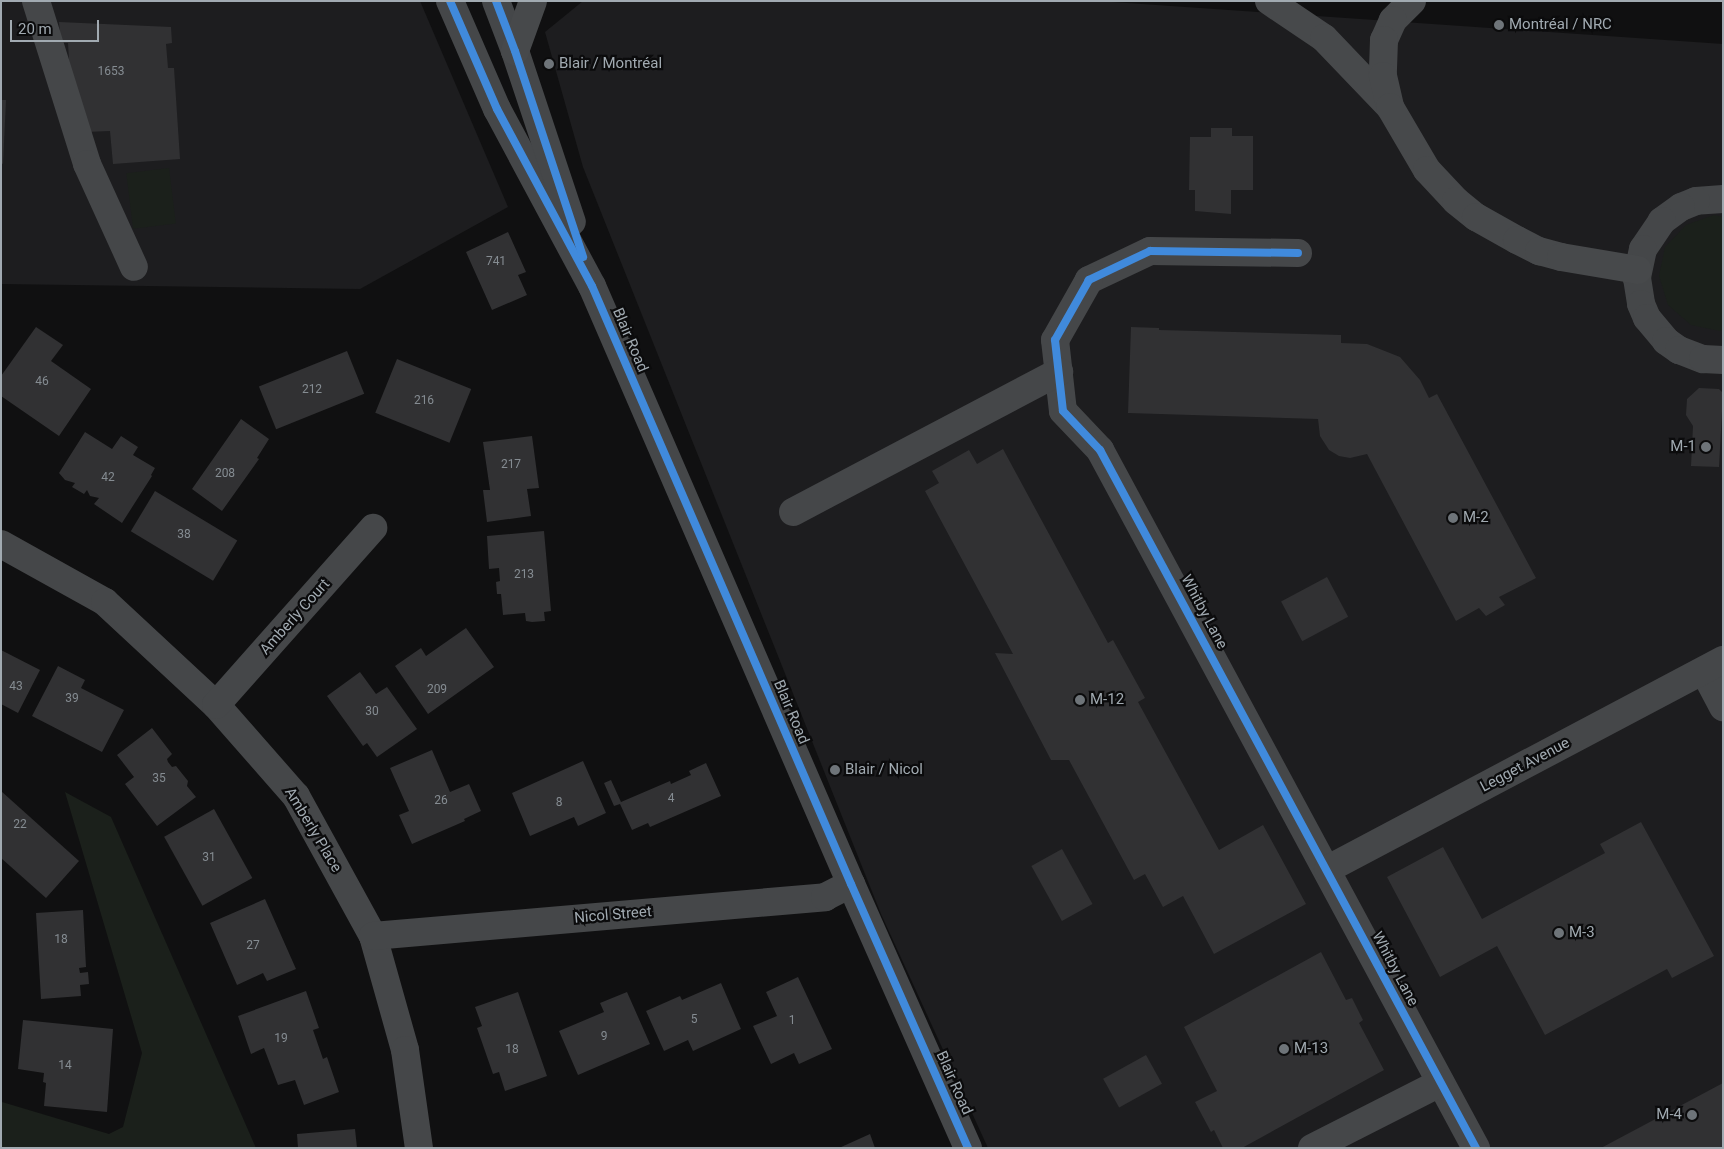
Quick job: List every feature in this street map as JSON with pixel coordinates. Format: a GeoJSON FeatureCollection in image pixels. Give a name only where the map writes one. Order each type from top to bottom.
{"type":"FeatureCollection","features":[{"type":"Feature","properties":{"kind":"main road"},"geometry":{"type":"LineString","coordinates":[[515,51],[533,1]]}},
{"type":"Feature","properties":{"kind":"main road"},"geometry":{"type":"LineString","coordinates":[[1269,1],[1324,38],[1390,107],[1427,170],[1456,201],[1476,217],[1539,251],[1580,261],[1638,270]]}},
{"type":"Feature","properties":{"kind":"main road"},"geometry":{"type":"LineString","coordinates":[[1390,107],[1383,76],[1384,40],[1393,20],[1412,1]]}},
{"type":"Feature","properties":{"kind":"street"},"geometry":{"type":"LineString","coordinates":[[36,1],[87,164],[134,267]]}},
{"type":"Feature","properties":{"kind":"street","name":"Blair Road"},"geometry":{"type":"LineString","coordinates":[[450,1],[497,109],[592,286],[851,884],[968,1148]]}},
{"type":"Feature","properties":{"kind":"street","name":"Blair Road"},"geometry":{"type":"LineString","coordinates":[[496,1],[515,51],[592,286]]}},
{"type":"Feature","properties":{"kind":"street"},"geometry":{"type":"LineString","coordinates":[[1723,198],[1696,201],[1681,207],[1662,221],[1643,249],[1638,270],[1638,291],[1641,304],[1656,331],[1679,350],[1703,359],[1723,360]]}},
{"type":"Feature","properties":{"kind":"street","name":"Whitby Lane"},"geometry":{"type":"LineString","coordinates":[[1298,253],[1150,251],[1088,280],[1055,340],[1063,411],[1100,450],[1328,869],[1476,1148]]}},
{"type":"Feature","properties":{"kind":"street"},"geometry":{"type":"LineString","coordinates":[[793,512],[1059,372]]}},
{"type":"Feature","properties":{"kind":"street","name":"Amberly Court"},"geometry":{"type":"LineString","coordinates":[[216,705],[373,528]]}},
{"type":"Feature","properties":{"kind":"street","name":"Amberly Place"},"geometry":{"type":"LineString","coordinates":[[1,544],[105,602],[216,705],[296,796],[373,936],[405,1050],[419,1148]]}},
{"type":"Feature","properties":{"kind":"street"},"geometry":{"type":"LineString","coordinates":[[1713,665],[1723,706]]}},
{"type":"Feature","properties":{"kind":"street","name":"Legget Avenue"},"geometry":{"type":"LineString","coordinates":[[1328,869],[1713,665]]}},
{"type":"Feature","properties":{"kind":"street","name":"Nicol Street"},"geometry":{"type":"LineString","coordinates":[[373,936],[826,897],[851,884]]}},
{"type":"Feature","properties":{"kind":"street"},"geometry":{"type":"LineString","coordinates":[[1316,1147],[1440,1083]]}},
{"type":"Feature","properties":{"kind":"shaded area"},"geometry":{"type":"Polygon","coordinates":[[[1,1],[420,1],[508,207],[360,289],[1,284],[1,1]]]}},
{"type":"Feature","properties":{"kind":"shaded area"},"geometry":{"type":"Polygon","coordinates":[[[583,1],[1098,1],[1723,44],[1723,1148],[988,1148],[881,914],[583,167],[545,32],[583,1]]]}},
{"type":"Feature","properties":{"kind":"shaded area"},"geometry":{"type":"Polygon","coordinates":[[[169,168],[176,224],[133,229],[126,173],[169,168]]]}},
{"type":"Feature","properties":{"kind":"shaded area"},"geometry":{"type":"Polygon","coordinates":[[[1714,215],[1723,217],[1723,330],[1720,331],[1691,325],[1668,305],[1659,276],[1665,247],[1686,225],[1714,215]]]}},
{"type":"Feature","properties":{"kind":"shaded area"},"geometry":{"type":"Polygon","coordinates":[[[65,792],[111,817],[256,1148],[1,1148],[2,1102],[109,1134],[123,1127],[142,1053],[65,792]]]}},
{"type":"Feature","properties":{"kind":"building"},"geometry":{"type":"Polygon","coordinates":[[[59,22],[171,27],[172,43],[166,44],[168,68],[174,68],[180,159],[113,164],[110,131],[85,132],[71,94],[68,43],[61,43],[59,22]]]}},
{"type":"Feature","properties":{"kind":"building"},"geometry":{"type":"Polygon","coordinates":[[[1,100],[6,100],[3,164],[1,163],[1,100]]]}},
{"type":"Feature","properties":{"kind":"building"},"geometry":{"type":"Polygon","coordinates":[[[1211,128],[1232,128],[1232,136],[1253,136],[1253,190],[1231,190],[1231,214],[1195,211],[1195,190],[1189,190],[1190,137],[1211,137],[1211,128]]]}},
{"type":"Feature","properties":{"kind":"building"},"geometry":{"type":"Polygon","coordinates":[[[508,232],[526,272],[518,275],[527,295],[492,310],[466,252],[508,232]]]}},
{"type":"Feature","properties":{"kind":"building"},"geometry":{"type":"Polygon","coordinates":[[[36,327],[63,345],[51,361],[91,389],[59,436],[1,396],[1,376],[36,327]]]}},
{"type":"Feature","properties":{"kind":"building","name":"M-2"},"geometry":{"type":"Polygon","coordinates":[[[1131,327],[1159,328],[1159,330],[1341,335],[1341,343],[1367,344],[1400,357],[1420,380],[1429,398],[1437,394],[1536,578],[1499,597],[1505,605],[1486,616],[1479,608],[1456,621],[1367,454],[1350,458],[1339,456],[1329,450],[1320,436],[1318,419],[1128,413],[1131,327]]]}},
{"type":"Feature","properties":{"kind":"building"},"geometry":{"type":"Polygon","coordinates":[[[347,351],[364,394],[276,429],[259,387],[347,351]]]}},
{"type":"Feature","properties":{"kind":"building"},"geometry":{"type":"Polygon","coordinates":[[[397,359],[471,389],[449,443],[375,413],[397,359]]]}},
{"type":"Feature","properties":{"kind":"building","name":"M-1"},"geometry":{"type":"Polygon","coordinates":[[[1699,388],[1719,389],[1723,393],[1719,467],[1691,466],[1693,426],[1686,415],[1687,399],[1699,388]]]}},
{"type":"Feature","properties":{"kind":"building"},"geometry":{"type":"Polygon","coordinates":[[[241,419],[269,439],[257,458],[259,459],[222,511],[192,489],[241,419]]]}},
{"type":"Feature","properties":{"kind":"building"},"geometry":{"type":"Polygon","coordinates":[[[85,432],[112,449],[121,436],[138,447],[133,455],[155,468],[152,476],[122,523],[94,504],[99,498],[90,496],[87,490],[84,494],[72,487],[75,483],[65,480],[59,473],[85,432]]]}},
{"type":"Feature","properties":{"kind":"building"},"geometry":{"type":"Polygon","coordinates":[[[532,436],[539,488],[527,489],[531,516],[487,522],[483,490],[490,490],[483,442],[532,436]]]}},
{"type":"Feature","properties":{"kind":"building","name":"M-12"},"geometry":{"type":"Polygon","coordinates":[[[1003,449],[1108,643],[1113,640],[1145,698],[1138,702],[1219,850],[1263,825],[1306,904],[1214,954],[1183,896],[1163,907],[1145,874],[1134,880],[1069,760],[1051,760],[995,653],[1013,654],[925,491],[939,483],[932,471],[969,450],[977,464],[1003,449]]]}},
{"type":"Feature","properties":{"kind":"building"},"geometry":{"type":"Polygon","coordinates":[[[155,491],[237,540],[213,581],[131,531],[155,491]]]}},
{"type":"Feature","properties":{"kind":"building"},"geometry":{"type":"Polygon","coordinates":[[[544,531],[551,611],[544,612],[545,621],[526,621],[525,613],[503,615],[501,594],[497,594],[496,582],[500,581],[499,568],[489,569],[487,536],[544,531]]]}},
{"type":"Feature","properties":{"kind":"building"},"geometry":{"type":"Polygon","coordinates":[[[1327,577],[1348,617],[1302,641],[1281,601],[1327,577]]]}},
{"type":"Feature","properties":{"kind":"building"},"geometry":{"type":"Polygon","coordinates":[[[466,628],[494,667],[428,714],[395,666],[421,648],[426,656],[466,628]]]}},
{"type":"Feature","properties":{"kind":"building"},"geometry":{"type":"Polygon","coordinates":[[[1,650],[40,670],[18,713],[1,704],[1,650]]]}},
{"type":"Feature","properties":{"kind":"building"},"geometry":{"type":"Polygon","coordinates":[[[58,666],[85,680],[81,688],[124,710],[102,752],[32,716],[58,666]]]}},
{"type":"Feature","properties":{"kind":"building"},"geometry":{"type":"Polygon","coordinates":[[[360,672],[376,694],[387,687],[417,729],[377,757],[367,743],[363,746],[327,696],[360,672]]]}},
{"type":"Feature","properties":{"kind":"building"},"geometry":{"type":"Polygon","coordinates":[[[152,728],[172,754],[167,759],[168,762],[172,767],[176,766],[188,781],[187,786],[196,797],[157,826],[125,784],[134,777],[117,755],[152,728]]]}},
{"type":"Feature","properties":{"kind":"building"},"geometry":{"type":"Polygon","coordinates":[[[432,750],[450,792],[469,784],[481,811],[464,819],[465,821],[412,844],[399,815],[409,811],[390,768],[432,750]]]}},
{"type":"Feature","properties":{"kind":"building"},"geometry":{"type":"Polygon","coordinates":[[[583,761],[606,813],[578,826],[574,817],[530,836],[512,793],[583,761]]]}},
{"type":"Feature","properties":{"kind":"building"},"geometry":{"type":"Polygon","coordinates":[[[706,763],[721,796],[650,827],[648,823],[632,830],[620,804],[614,806],[604,783],[611,780],[621,802],[670,781],[671,784],[691,775],[689,771],[706,763]]]}},
{"type":"Feature","properties":{"kind":"building"},"geometry":{"type":"Polygon","coordinates":[[[1,791],[79,861],[46,898],[1,858],[1,791]]]}},
{"type":"Feature","properties":{"kind":"building"},"geometry":{"type":"Polygon","coordinates":[[[214,809],[252,878],[202,906],[164,837],[214,809]]]}},
{"type":"Feature","properties":{"kind":"building","name":"M-3"},"geometry":{"type":"Polygon","coordinates":[[[1641,822],[1714,956],[1672,978],[1667,969],[1545,1035],[1497,946],[1440,977],[1387,877],[1443,847],[1482,919],[1605,853],[1600,844],[1641,822]]]}},
{"type":"Feature","properties":{"kind":"building"},"geometry":{"type":"Polygon","coordinates":[[[1062,849],[1093,904],[1062,921],[1031,866],[1062,849]]]}},
{"type":"Feature","properties":{"kind":"building"},"geometry":{"type":"Polygon","coordinates":[[[265,899],[296,969],[267,981],[263,973],[237,985],[210,923],[265,899]]]}},
{"type":"Feature","properties":{"kind":"building"},"geometry":{"type":"Polygon","coordinates":[[[83,910],[86,967],[79,968],[80,973],[88,972],[89,984],[80,985],[81,996],[41,999],[36,913],[83,910]]]}},
{"type":"Feature","properties":{"kind":"building","name":"M-13"},"geometry":{"type":"Polygon","coordinates":[[[1321,952],[1346,1000],[1352,998],[1363,1020],[1359,1023],[1384,1070],[1242,1148],[1223,1148],[1214,1130],[1211,1132],[1195,1102],[1217,1091],[1184,1027],[1321,952]]]}},
{"type":"Feature","properties":{"kind":"building"},"geometry":{"type":"Polygon","coordinates":[[[798,977],[832,1049],[799,1064],[794,1053],[771,1064],[753,1026],[777,1016],[766,992],[798,977]]]}},
{"type":"Feature","properties":{"kind":"building"},"geometry":{"type":"Polygon","coordinates":[[[721,983],[741,1029],[693,1051],[688,1040],[664,1051],[646,1011],[680,996],[682,1000],[721,983]]]}},
{"type":"Feature","properties":{"kind":"building"},"geometry":{"type":"Polygon","coordinates":[[[306,991],[319,1028],[313,1030],[323,1059],[327,1057],[339,1092],[304,1105],[295,1080],[278,1085],[264,1048],[251,1054],[238,1016],[306,991]]]}},
{"type":"Feature","properties":{"kind":"building"},"geometry":{"type":"Polygon","coordinates":[[[518,992],[547,1076],[505,1091],[499,1072],[493,1074],[477,1028],[482,1026],[475,1007],[518,992]]]}},
{"type":"Feature","properties":{"kind":"building"},"geometry":{"type":"Polygon","coordinates":[[[627,992],[650,1044],[578,1075],[559,1031],[604,1012],[600,1003],[627,992]]]}},
{"type":"Feature","properties":{"kind":"building"},"geometry":{"type":"Polygon","coordinates":[[[23,1020],[113,1029],[107,1112],[44,1106],[46,1083],[43,1082],[44,1073],[18,1069],[23,1020]]]}},
{"type":"Feature","properties":{"kind":"building"},"geometry":{"type":"Polygon","coordinates":[[[1146,1055],[1162,1084],[1119,1108],[1103,1079],[1146,1055]]]}},
{"type":"Feature","properties":{"kind":"building","name":"M-4"},"geometry":{"type":"Polygon","coordinates":[[[1723,1083],[1723,1148],[1601,1148],[1723,1083]]]}},
{"type":"Feature","properties":{"kind":"building"},"geometry":{"type":"Polygon","coordinates":[[[355,1129],[357,1148],[298,1148],[297,1134],[355,1129]]]}},
{"type":"Feature","properties":{"kind":"building"},"geometry":{"type":"Polygon","coordinates":[[[870,1134],[875,1148],[839,1148],[870,1134]]]}},
{"type":"Feature","properties":{"kind":"cycle path"},"geometry":{"type":"LineString","coordinates":[[450,1],[497,109],[592,286],[851,884],[968,1148]]}},
{"type":"Feature","properties":{"kind":"cycle path"},"geometry":{"type":"LineString","coordinates":[[496,1],[515,51],[583,257]]}},
{"type":"Feature","properties":{"kind":"cycle path"},"geometry":{"type":"LineString","coordinates":[[1298,253],[1150,251],[1089,280],[1055,340],[1063,411],[1100,450],[1476,1148]]}},
{"type":"Feature","properties":{"kind":"place","name":"Montréal / NRC"},"geometry":{"type":"Point","coordinates":[1499,25]}},
{"type":"Feature","properties":{"kind":"place","name":"Blair / Montréal"},"geometry":{"type":"Point","coordinates":[549,64]}},
{"type":"Feature","properties":{"kind":"place","name":"M-1"},"geometry":{"type":"Point","coordinates":[1706,447]}},
{"type":"Feature","properties":{"kind":"place","name":"M-2"},"geometry":{"type":"Point","coordinates":[1453,518]}},
{"type":"Feature","properties":{"kind":"place","name":"M-12"},"geometry":{"type":"Point","coordinates":[1080,700]}},
{"type":"Feature","properties":{"kind":"place","name":"Blair / Nicol"},"geometry":{"type":"Point","coordinates":[835,770]}},
{"type":"Feature","properties":{"kind":"place","name":"M-3"},"geometry":{"type":"Point","coordinates":[1559,933]}},
{"type":"Feature","properties":{"kind":"place","name":"M-13"},"geometry":{"type":"Point","coordinates":[1284,1049]}},
{"type":"Feature","properties":{"kind":"place","name":"M-4"},"geometry":{"type":"Point","coordinates":[1692,1115]}}]}
